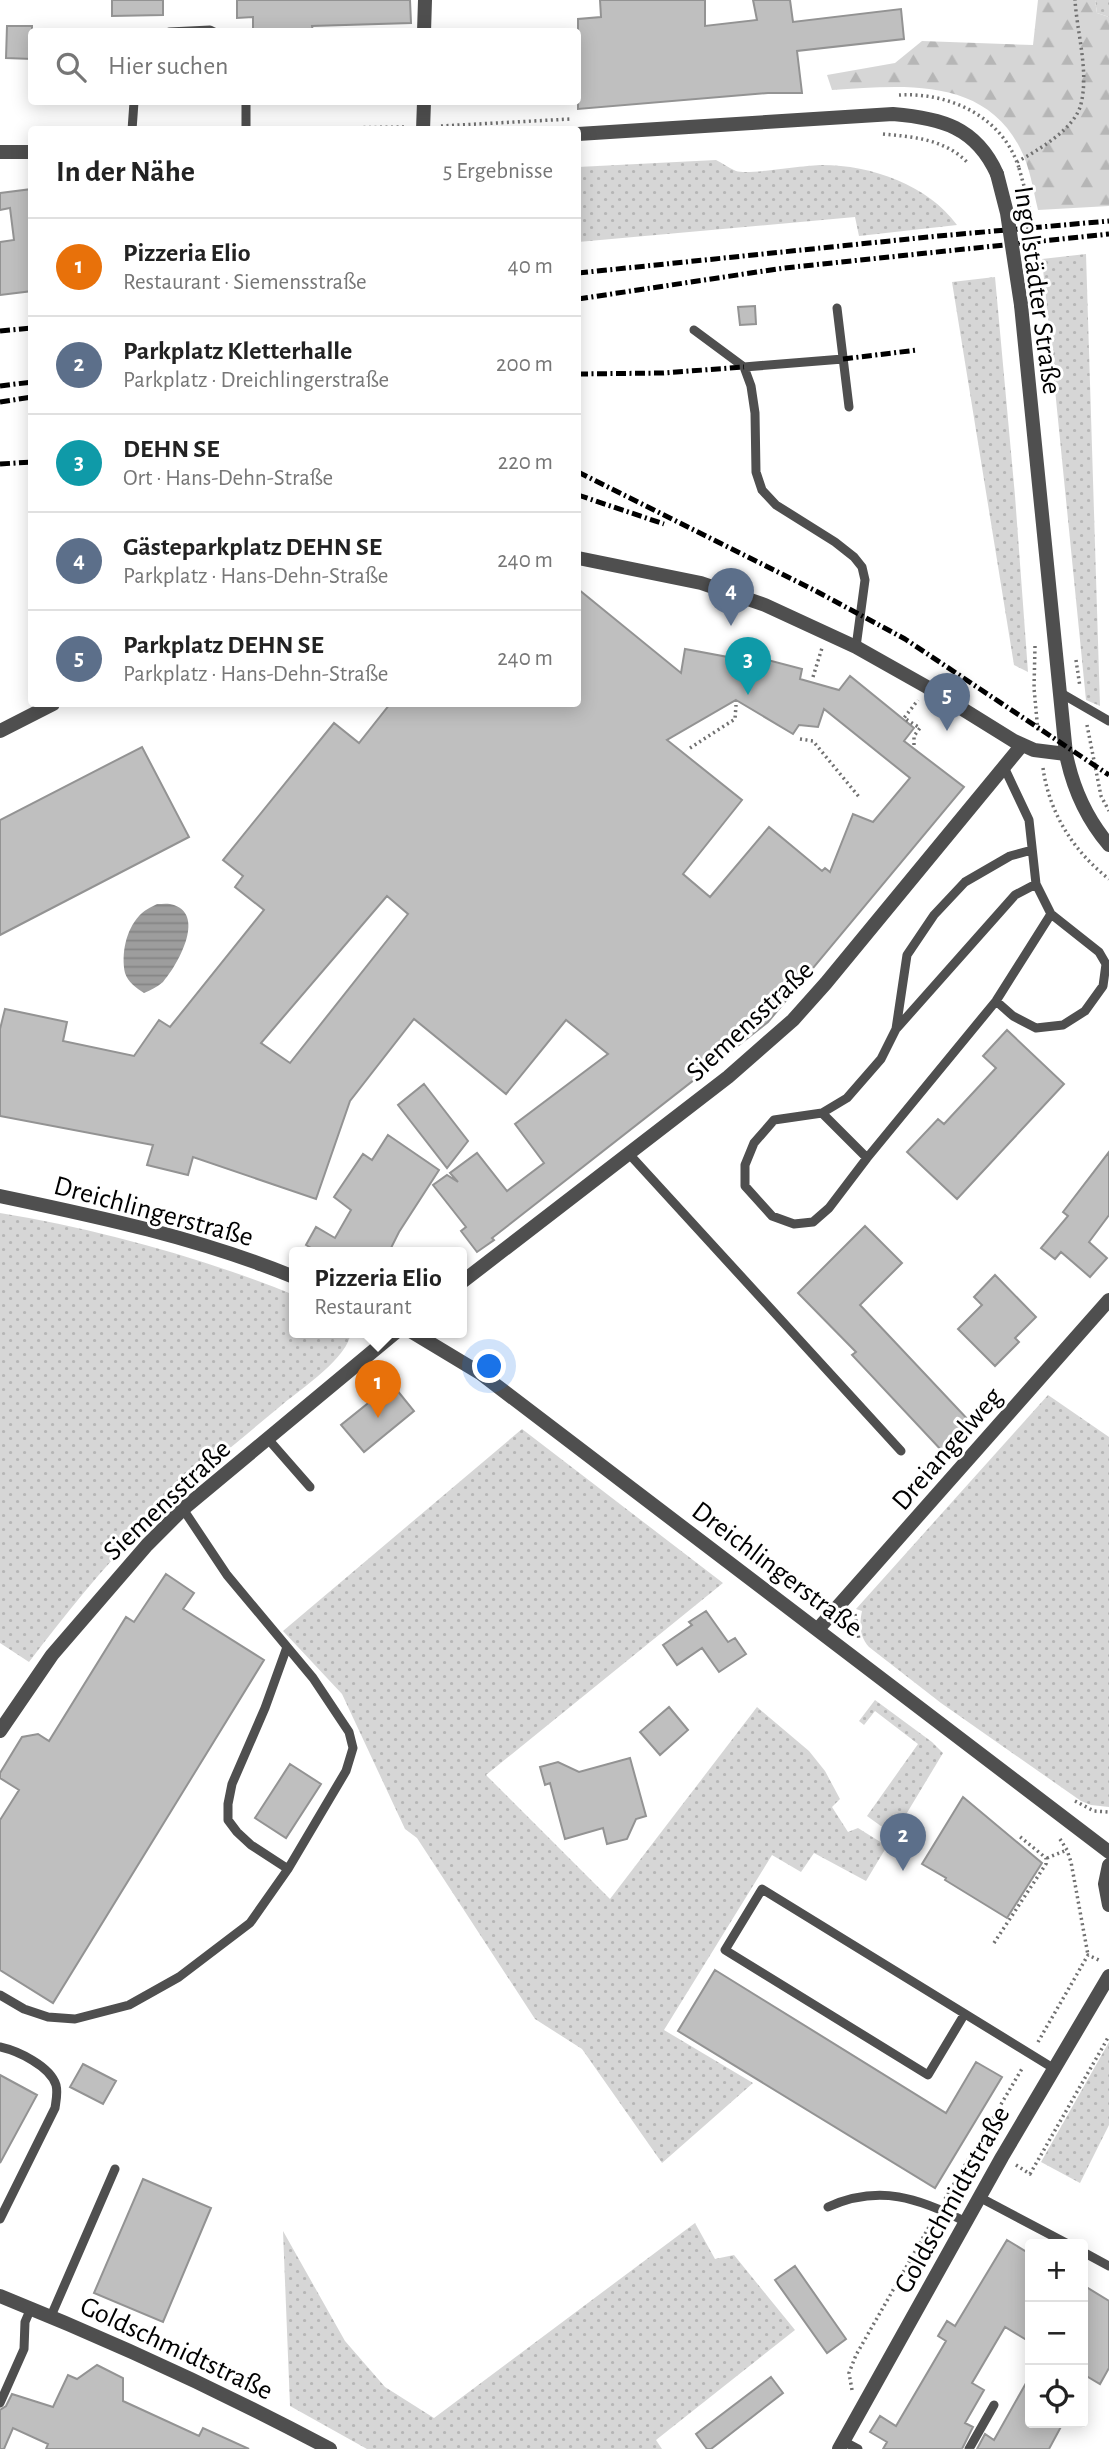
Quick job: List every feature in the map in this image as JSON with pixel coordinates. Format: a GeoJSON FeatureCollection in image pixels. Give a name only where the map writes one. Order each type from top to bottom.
{"type":"FeatureCollection","features":[{"type":"Feature","properties":{"kind":"street"},"geometry":{"type":"LineString","coordinates":[[424,28],[425,0]]}},
{"type":"Feature","properties":{"kind":"street"},"geometry":{"type":"LineString","coordinates":[[423,126],[424,105]]}},
{"type":"Feature","properties":{"kind":"street","name":"Ingolstädter Straße"},"geometry":{"type":"LineString","coordinates":[[581,134],[893,114],[919,116],[943,122],[983,148],[997,174],[1007,213],[1021,304],[1066,754],[1076,794],[1100,835],[1109,845]]}},
{"type":"Feature","properties":{"kind":"street"},"geometry":{"type":"LineString","coordinates":[[0,152],[28,152]]}},
{"type":"Feature","properties":{"kind":"street"},"geometry":{"type":"LineString","coordinates":[[581,559],[701,583],[765,605],[856,647],[1022,745],[1066,754]]}},
{"type":"Feature","properties":{"kind":"street"},"geometry":{"type":"LineString","coordinates":[[0,731],[47,707]]}},
{"type":"Feature","properties":{"kind":"street","name":"Siemensstraße"},"geometry":{"type":"LineString","coordinates":[[467,1278],[729,1077],[793,1020],[827,983],[1022,745]]}},
{"type":"Feature","properties":{"kind":"street","name":"Dreichlingerstraße"},"geometry":{"type":"LineString","coordinates":[[0,1196],[130,1223],[201,1243],[289,1275]]}},
{"type":"Feature","properties":{"kind":"street","name":"Dreiangelweg"},"geometry":{"type":"LineString","coordinates":[[818,1629],[1109,1300]]}},
{"type":"Feature","properties":{"kind":"street","name":"Siemensstraße"},"geometry":{"type":"LineString","coordinates":[[3,1721],[52,1655],[146,1545],[183,1509],[390,1338]]}},
{"type":"Feature","properties":{"kind":"street","name":"Dreichlingerstraße"},"geometry":{"type":"LineString","coordinates":[[422,1338],[480,1373],[1109,1852]]}},
{"type":"Feature","properties":{"kind":"street"},"geometry":{"type":"LineString","coordinates":[[1109,1865],[1104,1884],[1109,1905]]}},
{"type":"Feature","properties":{"kind":"street","name":"Goldschmidtstraße"},"geometry":{"type":"LineString","coordinates":[[841,2445],[979,2197],[1109,1976]]}},
{"type":"Feature","properties":{"kind":"street","name":"Goldschmidtstraße"},"geometry":{"type":"LineString","coordinates":[[0,2296],[51,2316],[248,2406],[330,2449]]}},
{"type":"Feature","properties":{"kind":"lane"},"geometry":{"type":"LineString","coordinates":[[132,126],[134,105]]}},
{"type":"Feature","properties":{"kind":"lane"},"geometry":{"type":"LineString","coordinates":[[246,105],[246,126]]}},
{"type":"Feature","properties":{"kind":"lane"},"geometry":{"type":"LineString","coordinates":[[837,308],[849,407]]}},
{"type":"Feature","properties":{"kind":"lane"},"geometry":{"type":"LineString","coordinates":[[694,330],[744,367],[751,386],[755,413],[755,472],[762,490],[776,505],[835,541],[862,567],[865,580],[856,647]]}},
{"type":"Feature","properties":{"kind":"lane"},"geometry":{"type":"LineString","coordinates":[[744,367],[843,359]]}},
{"type":"Feature","properties":{"kind":"lane"},"geometry":{"type":"LineString","coordinates":[[1059,692],[1109,721]]}},
{"type":"Feature","properties":{"kind":"lane"},"geometry":{"type":"LineString","coordinates":[[996,1001],[1013,1016],[1036,1028],[1063,1025],[1085,1011],[1103,986],[1106,964],[1099,952],[1051,914],[1036,884],[1029,820],[1004,767]]}},
{"type":"Feature","properties":{"kind":"lane"},"geometry":{"type":"LineString","coordinates":[[896,1030],[907,955],[934,915],[965,882],[1010,856],[1032,850]]}},
{"type":"Feature","properties":{"kind":"lane"},"geometry":{"type":"LineString","coordinates":[[1036,884],[1015,895],[896,1030],[881,1059],[847,1098],[822,1113],[774,1120],[754,1143],[745,1165],[745,1186],[772,1216],[794,1224],[813,1222],[829,1208],[996,1001],[1051,914]]}},
{"type":"Feature","properties":{"kind":"lane"},"geometry":{"type":"LineString","coordinates":[[822,1113],[867,1158]]}},
{"type":"Feature","properties":{"kind":"lane"},"geometry":{"type":"LineString","coordinates":[[629,1155],[901,1451]]}},
{"type":"Feature","properties":{"kind":"lane"},"geometry":{"type":"LineString","coordinates":[[268,1439],[310,1487]]}},
{"type":"Feature","properties":{"kind":"lane"},"geometry":{"type":"LineString","coordinates":[[0,1995],[48,2017],[75,2019],[129,2005],[180,1977],[250,1923],[288,1869],[346,1771],[353,1748],[349,1732],[313,1678],[227,1575],[183,1509]]}},
{"type":"Feature","properties":{"kind":"lane"},"geometry":{"type":"LineString","coordinates":[[287,1647],[265,1708],[232,1784],[228,1820],[251,1845],[288,1869]]}},
{"type":"Feature","properties":{"kind":"lane"},"geometry":{"type":"LineString","coordinates":[[964,2015],[928,2075],[725,1950],[762,1889],[1053,2068]]}},
{"type":"Feature","properties":{"kind":"lane"},"geometry":{"type":"LineString","coordinates":[[0,2048],[36,2063],[48,2073],[55,2084],[57,2095],[55,2108],[0,2219]]}},
{"type":"Feature","properties":{"kind":"lane"},"geometry":{"type":"LineString","coordinates":[[51,2316],[115,2169]]}},
{"type":"Feature","properties":{"kind":"lane"},"geometry":{"type":"LineString","coordinates":[[979,2197],[1059,2239]]}},
{"type":"Feature","properties":{"kind":"lane"},"geometry":{"type":"LineString","coordinates":[[828,2207],[849,2198],[910,2198],[940,2208],[966,2222]]}},
{"type":"Feature","properties":{"kind":"lane"},"geometry":{"type":"LineString","coordinates":[[1088,2255],[1109,2266]]}},
{"type":"Feature","properties":{"kind":"lane"},"geometry":{"type":"LineString","coordinates":[[0,2403],[24,2349],[25,2322],[31,2308]]}},
{"type":"Feature","properties":{"kind":"lane"},"geometry":{"type":"LineString","coordinates":[[969,2449],[994,2404]]}},
{"type":"Feature","properties":{"kind":"lane"},"geometry":{"type":"LineString","coordinates":[[841,2445],[858,2449]]}},
{"type":"Feature","properties":{"kind":"path"},"geometry":{"type":"LineString","coordinates":[[1017,162],[1044,147],[1068,126],[1081,106],[1083,70],[1074,0]]}},
{"type":"Feature","properties":{"kind":"path"},"geometry":{"type":"LineString","coordinates":[[878,134],[932,140],[945,145],[968,164]]}},
{"type":"Feature","properties":{"kind":"path"},"geometry":{"type":"LineString","coordinates":[[1019,168],[1029,204],[1038,290]]}},
{"type":"Feature","properties":{"kind":"path"},"geometry":{"type":"LineString","coordinates":[[813,677],[826,633]]}},
{"type":"Feature","properties":{"kind":"path"},"geometry":{"type":"LineString","coordinates":[[1076,657],[1101,796],[1109,811]]}},
{"type":"Feature","properties":{"kind":"path"},"geometry":{"type":"LineString","coordinates":[[914,745],[914,736],[920,728],[904,718],[927,688]]}},
{"type":"Feature","properties":{"kind":"path"},"geometry":{"type":"LineString","coordinates":[[690,748],[735,719],[736,705]]}},
{"type":"Feature","properties":{"kind":"path"},"geometry":{"type":"LineString","coordinates":[[800,739],[813,741],[860,798]]}},
{"type":"Feature","properties":{"kind":"path"},"geometry":{"type":"LineString","coordinates":[[857,2415],[850,2367],[1087,1955],[1067,1850],[1051,1831]]}},
{"type":"Feature","properties":{"kind":"path"},"geometry":{"type":"LineString","coordinates":[[1018,1835],[1046,1858]]}},
{"type":"Feature","properties":{"kind":"path"},"geometry":{"type":"LineString","coordinates":[[1046,1858],[1067,1850]]}},
{"type":"Feature","properties":{"kind":"path"},"geometry":{"type":"LineString","coordinates":[[994,1943],[1042,1871],[1046,1858]]}},
{"type":"Feature","properties":{"kind":"path"},"geometry":{"type":"LineString","coordinates":[[1087,1955],[1109,1965]]}},
{"type":"Feature","properties":{"kind":"path"},"geometry":{"type":"LineString","coordinates":[[1002,2157],[1030,2174],[1109,2036]]}},
{"type":"Feature","properties":{"kind":"green space"},"geometry":{"type":"Polygon","coordinates":[[[1038,0],[1095,0],[1097,13],[1109,17],[1109,206],[1038,210],[1029,170],[1020,148],[1004,124],[984,108],[962,97],[911,87],[832,90],[827,75],[895,63],[922,41],[1033,45],[1038,0]]]}},
{"type":"Feature","properties":{"kind":"green space"},"geometry":{"type":"Polygon","coordinates":[[[1095,0],[1109,0],[1109,17],[1097,13],[1095,0]]]}},
{"type":"Feature","properties":{"kind":"green space"},"geometry":{"type":"Polygon","coordinates":[[[716,160],[743,172],[822,165],[841,166],[879,173],[914,188],[945,211],[957,225],[859,236],[855,217],[581,242],[581,167],[716,160]]]}},
{"type":"Feature","properties":{"kind":"green space"},"geometry":{"type":"Polygon","coordinates":[[[1086,254],[1100,706],[1086,700],[1042,259],[1086,254]]]}},
{"type":"Feature","properties":{"kind":"green space"},"geometry":{"type":"Polygon","coordinates":[[[995,277],[1028,672],[1014,665],[952,282],[995,277]]]}},
{"type":"Feature","properties":{"kind":"green space"},"geometry":{"type":"Polygon","coordinates":[[[0,1213],[112,1236],[223,1269],[289,1293],[289,1338],[349,1338],[342,1352],[323,1372],[201,1473],[137,1533],[89,1587],[29,1662],[0,1643],[0,1213]]]}},
{"type":"Feature","properties":{"kind":"green space"},"geometry":{"type":"Polygon","coordinates":[[[1048,1395],[1109,1437],[1109,1807],[1081,1801],[941,1703],[869,1647],[861,1630],[862,1611],[856,1609],[1048,1395]]]}},
{"type":"Feature","properties":{"kind":"green space"},"geometry":{"type":"Polygon","coordinates":[[[522,1429],[723,1583],[486,1775],[610,1899],[757,1707],[809,1751],[825,1771],[840,1799],[832,1807],[848,1832],[858,1828],[882,1843],[888,1835],[885,1829],[867,1816],[918,1744],[875,1711],[864,1725],[859,1721],[875,1700],[943,1753],[866,1881],[814,1853],[801,1872],[772,1855],[664,2030],[753,2083],[662,2163],[582,2049],[535,2019],[417,1838],[405,1829],[342,1694],[283,1631],[522,1429]]]}},
{"type":"Feature","properties":{"kind":"green space"},"geometry":{"type":"Polygon","coordinates":[[[1109,2042],[1109,2125],[1080,2183],[1041,2162],[1109,2042]]]}},
{"type":"Feature","properties":{"kind":"green space"},"geometry":{"type":"Polygon","coordinates":[[[695,2223],[715,2259],[734,2255],[795,2330],[656,2440],[662,2449],[367,2449],[290,2406],[283,2231],[345,2341],[385,2387],[434,2418],[695,2223]]]}},
{"type":"Feature","properties":{"kind":"shaded area"},"geometry":{"type":"Polygon","coordinates":[[[157,904],[172,904],[183,911],[188,919],[188,930],[181,954],[169,975],[161,984],[144,993],[126,976],[124,950],[135,922],[143,912],[157,904]]]}},
{"type":"Feature","properties":{"kind":"building"},"geometry":{"type":"Polygon","coordinates":[[[112,0],[163,0],[163,15],[112,16],[112,0]]]}},
{"type":"Feature","properties":{"kind":"building"},"geometry":{"type":"Polygon","coordinates":[[[237,0],[410,0],[411,23],[253,28],[253,17],[237,18],[237,0]]]}},
{"type":"Feature","properties":{"kind":"building"},"geometry":{"type":"Polygon","coordinates":[[[600,0],[705,0],[705,26],[757,20],[753,0],[790,0],[793,22],[901,9],[904,39],[797,51],[802,93],[768,93],[578,109],[578,105],[581,105],[581,28],[578,28],[578,19],[601,17],[600,0]]]}},
{"type":"Feature","properties":{"kind":"building"},"geometry":{"type":"Polygon","coordinates":[[[7,26],[32,26],[28,28],[28,59],[6,58],[7,26]]]}},
{"type":"Feature","properties":{"kind":"building"},"geometry":{"type":"Polygon","coordinates":[[[28,190],[28,292],[0,295],[0,242],[14,240],[10,208],[0,210],[0,193],[28,190]]]}},
{"type":"Feature","properties":{"kind":"building"},"geometry":{"type":"Polygon","coordinates":[[[755,306],[756,324],[740,325],[738,307],[755,306]]]}},
{"type":"Feature","properties":{"kind":"building"},"geometry":{"type":"Polygon","coordinates":[[[581,591],[681,673],[685,649],[744,660],[745,654],[802,669],[800,679],[839,690],[850,676],[914,728],[904,741],[964,787],[768,1022],[477,1252],[461,1231],[466,1227],[433,1185],[447,1175],[458,1182],[450,1173],[477,1153],[507,1191],[544,1163],[515,1124],[608,1054],[566,1020],[506,1094],[414,1019],[350,1101],[316,1199],[193,1157],[188,1175],[147,1165],[153,1145],[0,1116],[0,1029],[5,1009],[67,1022],[63,1041],[134,1056],[159,1020],[170,1027],[264,910],[235,887],[243,876],[223,860],[334,723],[359,743],[388,707],[581,707],[581,591]],[[736,700],[667,740],[742,800],[683,874],[710,897],[769,827],[822,871],[825,868],[830,872],[853,814],[873,822],[910,778],[824,709],[818,727],[799,725],[793,734],[736,700]],[[387,896],[261,1043],[290,1063],[408,914],[387,896]]]}},
{"type":"Feature","properties":{"kind":"building"},"geometry":{"type":"Polygon","coordinates":[[[142,747],[189,837],[0,935],[0,820],[142,747]]]}},
{"type":"Feature","properties":{"kind":"building"},"geometry":{"type":"Polygon","coordinates":[[[1007,1030],[1064,1084],[957,1199],[907,1152],[938,1119],[944,1124],[996,1068],[983,1056],[1007,1030]]]}},
{"type":"Feature","properties":{"kind":"building"},"geometry":{"type":"Polygon","coordinates":[[[424,1084],[468,1141],[447,1168],[398,1105],[424,1084]]]}},
{"type":"Feature","properties":{"kind":"building"},"geometry":{"type":"Polygon","coordinates":[[[388,1135],[439,1170],[392,1247],[306,1245],[316,1227],[335,1238],[351,1210],[334,1197],[363,1154],[372,1160],[388,1135]]]}},
{"type":"Feature","properties":{"kind":"building"},"geometry":{"type":"Polygon","coordinates":[[[1109,1152],[1109,1215],[1089,1242],[1107,1258],[1090,1277],[1061,1252],[1055,1259],[1041,1248],[1068,1216],[1063,1212],[1109,1152]]]}},
{"type":"Feature","properties":{"kind":"building"},"geometry":{"type":"Polygon","coordinates":[[[865,1226],[902,1263],[860,1305],[973,1425],[944,1453],[852,1355],[856,1352],[798,1293],[865,1226]]]}},
{"type":"Feature","properties":{"kind":"building"},"geometry":{"type":"Polygon","coordinates":[[[995,1275],[1036,1317],[1015,1338],[1019,1342],[995,1366],[958,1329],[982,1305],[974,1297],[995,1275]]]}},
{"type":"Feature","properties":{"kind":"building"},"geometry":{"type":"Polygon","coordinates":[[[392,1384],[414,1411],[364,1452],[341,1425],[392,1384]]]}},
{"type":"Feature","properties":{"kind":"building"},"geometry":{"type":"Polygon","coordinates":[[[166,1574],[194,1593],[183,1609],[264,1660],[53,2003],[0,1970],[0,1820],[19,1790],[0,1778],[0,1773],[22,1737],[38,1734],[49,1741],[126,1617],[134,1622],[166,1574]]]}},
{"type":"Feature","properties":{"kind":"building"},"geometry":{"type":"Polygon","coordinates":[[[706,1611],[728,1642],[735,1638],[746,1654],[719,1672],[702,1648],[677,1665],[663,1645],[692,1625],[689,1622],[706,1611]]]}},
{"type":"Feature","properties":{"kind":"building"},"geometry":{"type":"Polygon","coordinates":[[[669,1707],[688,1730],[660,1755],[640,1732],[669,1707]]]}},
{"type":"Feature","properties":{"kind":"building"},"geometry":{"type":"Polygon","coordinates":[[[630,1758],[646,1816],[636,1819],[627,1839],[607,1844],[603,1828],[565,1839],[550,1783],[545,1785],[540,1767],[558,1762],[579,1772],[630,1758]]]}},
{"type":"Feature","properties":{"kind":"building"},"geometry":{"type":"Polygon","coordinates":[[[290,1764],[321,1784],[286,1838],[255,1818],[290,1764]]]}},
{"type":"Feature","properties":{"kind":"building"},"geometry":{"type":"Polygon","coordinates":[[[963,1797],[1042,1863],[1007,1918],[922,1864],[963,1797]]]}},
{"type":"Feature","properties":{"kind":"building"},"geometry":{"type":"Polygon","coordinates":[[[715,1970],[946,2113],[976,2062],[1002,2077],[935,2188],[678,2031],[715,1970]]]}},
{"type":"Feature","properties":{"kind":"building"},"geometry":{"type":"Polygon","coordinates":[[[83,2064],[116,2081],[103,2104],[70,2087],[83,2064]]]}},
{"type":"Feature","properties":{"kind":"building"},"geometry":{"type":"Polygon","coordinates":[[[0,2075],[37,2095],[0,2163],[0,2075]]]}},
{"type":"Feature","properties":{"kind":"building"},"geometry":{"type":"Polygon","coordinates":[[[143,2179],[211,2208],[163,2322],[94,2293],[143,2179]]]}},
{"type":"Feature","properties":{"kind":"building"},"geometry":{"type":"Polygon","coordinates":[[[1007,2240],[1025,2251],[1025,2339],[1005,2327],[972,2383],[984,2390],[965,2423],[973,2427],[962,2449],[883,2449],[887,2442],[870,2432],[880,2416],[896,2426],[946,2341],[938,2336],[947,2321],[955,2326],[1007,2240]]]}},
{"type":"Feature","properties":{"kind":"building"},"geometry":{"type":"Polygon","coordinates":[[[795,2266],[846,2339],[827,2353],[775,2280],[795,2266]]]}},
{"type":"Feature","properties":{"kind":"building"},"geometry":{"type":"Polygon","coordinates":[[[1088,2288],[1109,2301],[1109,2368],[1100,2384],[1088,2377],[1088,2288]]]}},
{"type":"Feature","properties":{"kind":"building"},"geometry":{"type":"Polygon","coordinates":[[[97,2365],[123,2378],[123,2401],[199,2436],[203,2428],[249,2449],[46,2449],[48,2444],[13,2428],[4,2449],[0,2449],[0,2410],[6,2406],[12,2394],[53,2407],[68,2375],[77,2379],[97,2365]]]}},
{"type":"Feature","properties":{"kind":"building"},"geometry":{"type":"Polygon","coordinates":[[[771,2377],[783,2393],[711,2449],[707,2449],[696,2434],[771,2377]]]}},
{"type":"Feature","properties":{"kind":"building"},"geometry":{"type":"Polygon","coordinates":[[[1025,2385],[1025,2428],[1060,2428],[1049,2449],[977,2449],[985,2434],[994,2440],[1025,2385]]]}},
{"type":"Feature","properties":{"kind":"railway"},"geometry":{"type":"LineString","coordinates":[[581,273],[1109,221]]}},
{"type":"Feature","properties":{"kind":"railway"},"geometry":{"type":"LineString","coordinates":[[581,299],[784,268],[1109,234]]}},
{"type":"Feature","properties":{"kind":"railway"},"geometry":{"type":"LineString","coordinates":[[0,331],[28,328]]}},
{"type":"Feature","properties":{"kind":"railway"},"geometry":{"type":"LineString","coordinates":[[843,359],[917,350]]}},
{"type":"Feature","properties":{"kind":"railway"},"geometry":{"type":"LineString","coordinates":[[581,374],[663,373],[744,367]]}},
{"type":"Feature","properties":{"kind":"railway"},"geometry":{"type":"LineString","coordinates":[[0,386],[28,382]]}},
{"type":"Feature","properties":{"kind":"railway"},"geometry":{"type":"LineString","coordinates":[[0,402],[28,398]]}},
{"type":"Feature","properties":{"kind":"railway"},"geometry":{"type":"LineString","coordinates":[[0,464],[28,462]]}},
{"type":"Feature","properties":{"kind":"railway"},"geometry":{"type":"LineString","coordinates":[[581,474],[814,590],[905,639],[1109,775]]}},
{"type":"Feature","properties":{"kind":"railway"},"geometry":{"type":"LineString","coordinates":[[581,496],[664,524]]}},
{"type":"Feature","properties":{"kind":"place","name":"Gästeparkplatz DEHN SE"},"geometry":{"type":"Point","coordinates":[731,626]}},
{"type":"Feature","properties":{"kind":"place","name":"DEHN SE"},"geometry":{"type":"Point","coordinates":[748,695]}},
{"type":"Feature","properties":{"kind":"place","name":"Parkplatz DEHN SE"},"geometry":{"type":"Point","coordinates":[947,731]}},
{"type":"Feature","properties":{"kind":"place","name":"Pizzeria Elio"},"geometry":{"type":"Point","coordinates":[378,1418]}},
{"type":"Feature","properties":{"kind":"place","name":"Parkplatz Kletterhalle"},"geometry":{"type":"Point","coordinates":[903,1871]}}]}
